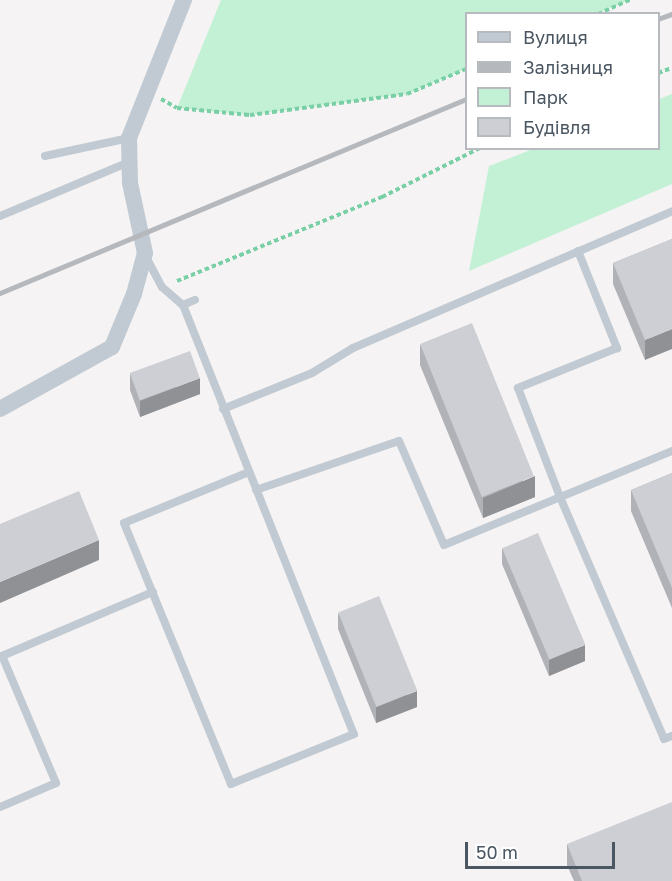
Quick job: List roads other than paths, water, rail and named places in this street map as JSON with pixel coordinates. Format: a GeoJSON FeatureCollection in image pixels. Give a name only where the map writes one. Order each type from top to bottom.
{"type":"FeatureCollection","features":[{"type":"Feature","properties":{"kind":"street"},"geometry":{"type":"LineString","coordinates":[[0,409],[112,347],[134,294],[145,254],[129,162],[129,138],[184,0]]}},
{"type":"Feature","properties":{"kind":"lane"},"geometry":{"type":"LineString","coordinates":[[45,156],[129,138]]}},
{"type":"Feature","properties":{"kind":"lane"},"geometry":{"type":"LineString","coordinates":[[0,216],[129,162]]}},
{"type":"Feature","properties":{"kind":"lane"},"geometry":{"type":"LineString","coordinates":[[224,409],[312,373],[352,348],[672,211]]}},
{"type":"Feature","properties":{"kind":"lane"},"geometry":{"type":"LineString","coordinates":[[578,251],[617,348],[518,388],[560,497],[664,739],[672,736]]}},
{"type":"Feature","properties":{"kind":"lane"},"geometry":{"type":"LineString","coordinates":[[145,254],[162,287],[183,305],[354,734],[231,784],[124,524],[249,472]]}},
{"type":"Feature","properties":{"kind":"lane"},"geometry":{"type":"LineString","coordinates":[[183,305],[195,300]]}},
{"type":"Feature","properties":{"kind":"lane"},"geometry":{"type":"LineString","coordinates":[[256,490],[399,441],[444,545],[672,451]]}},
{"type":"Feature","properties":{"kind":"lane"},"geometry":{"type":"LineString","coordinates":[[0,807],[56,783],[2,656],[153,592]]}},
{"type":"Feature","properties":{"kind":"railway"},"geometry":{"type":"LineString","coordinates":[[660,18],[672,14]]}},
{"type":"Feature","properties":{"kind":"railway"},"geometry":{"type":"LineString","coordinates":[[0,293],[465,99]]}}]}
